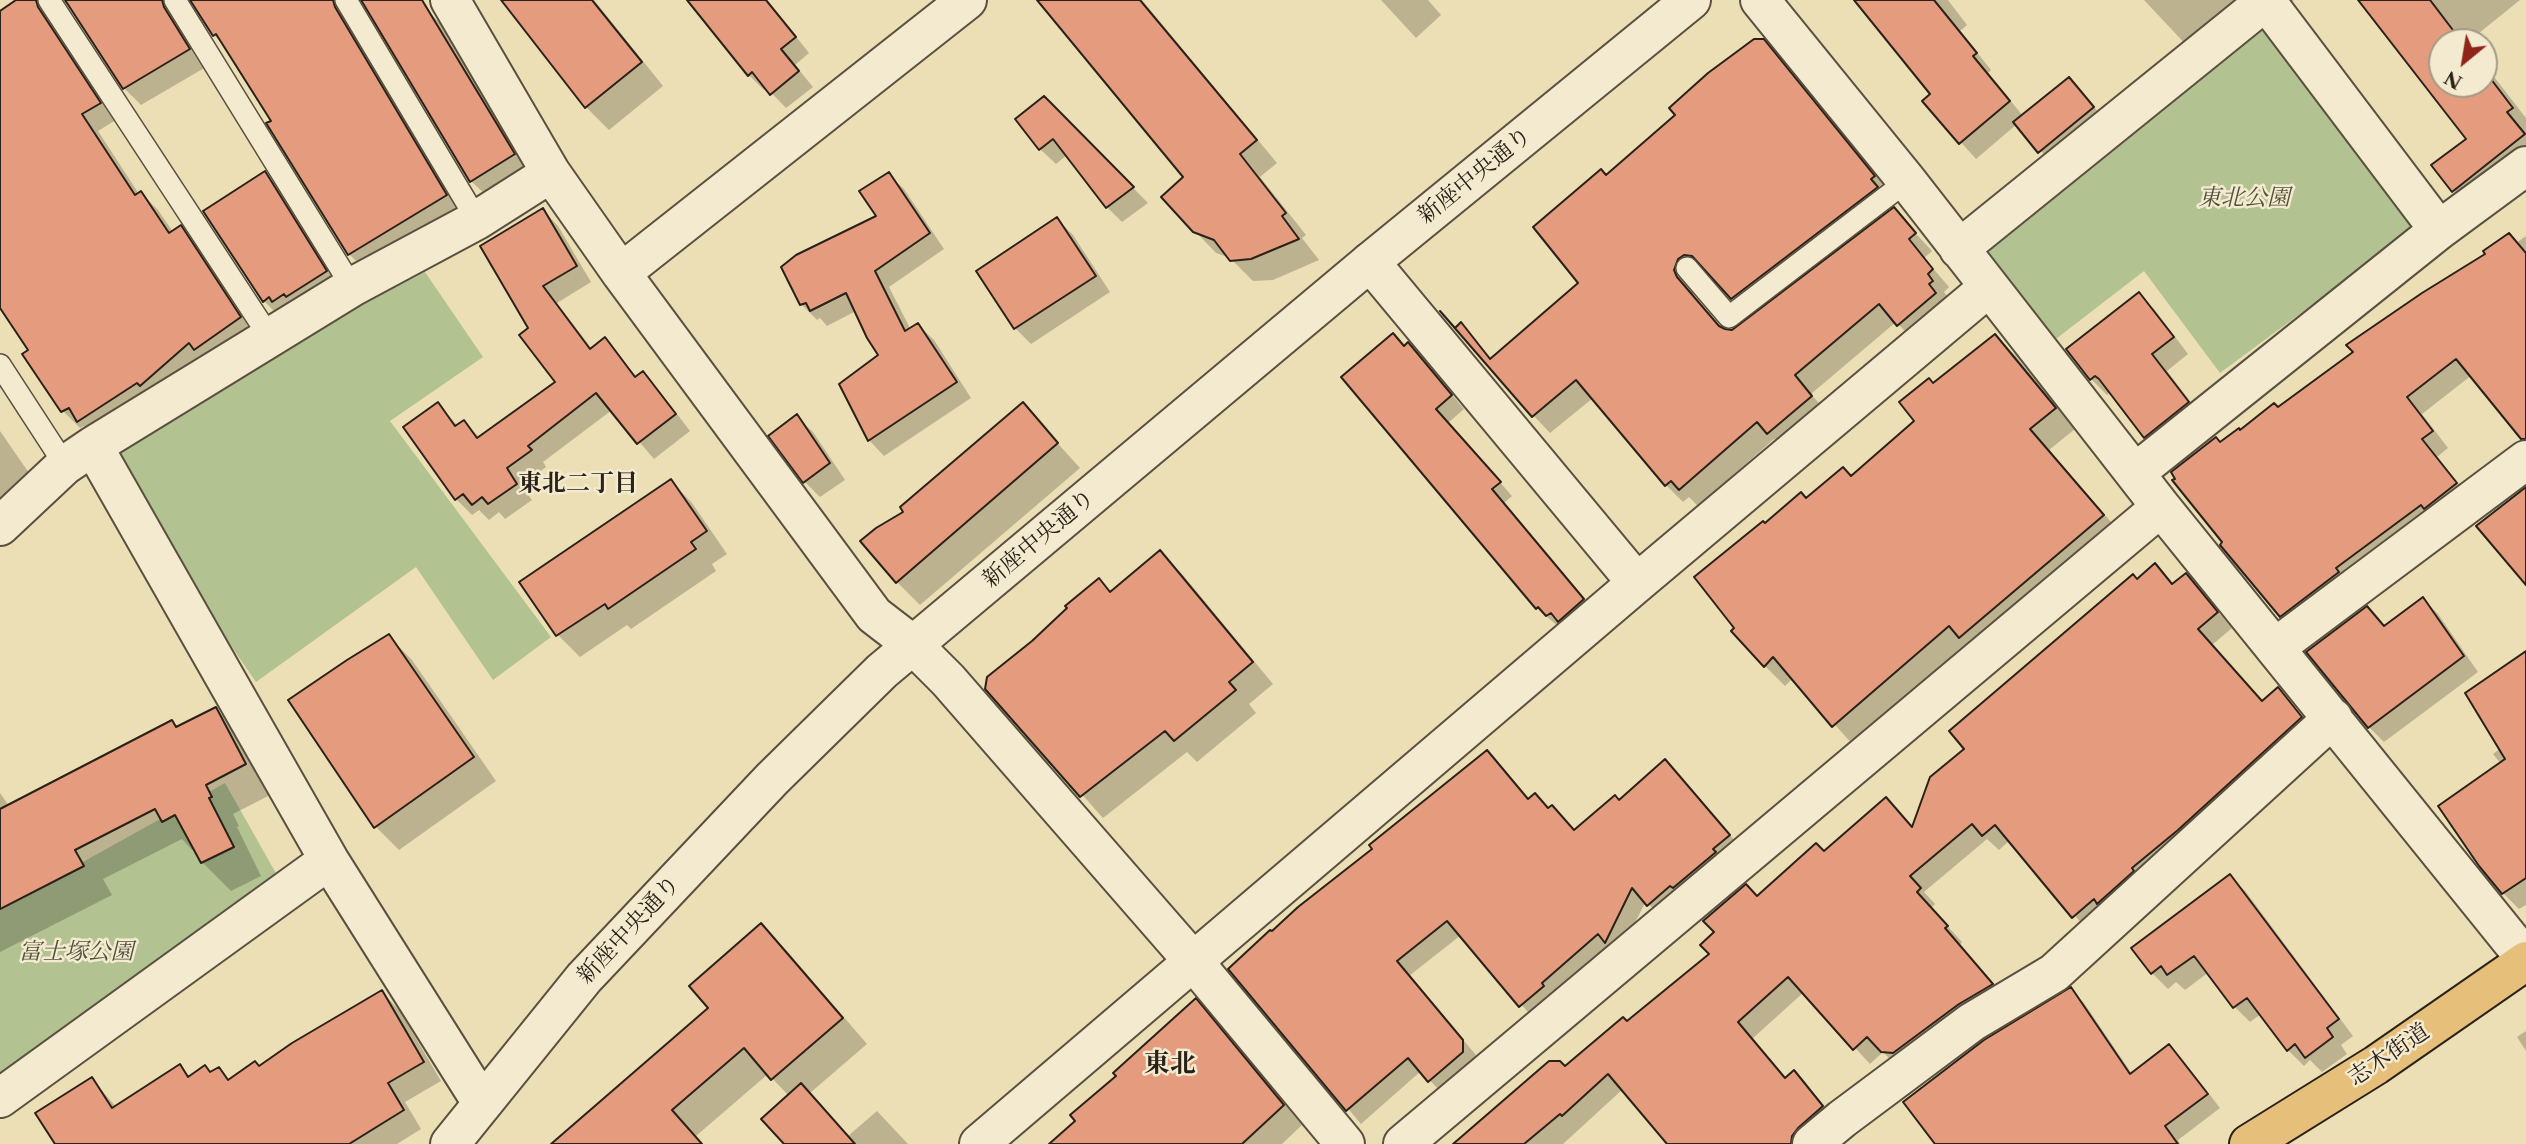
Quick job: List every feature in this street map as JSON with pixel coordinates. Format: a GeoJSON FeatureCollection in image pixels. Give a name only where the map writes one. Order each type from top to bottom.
{"type":"FeatureCollection","features":[{"type":"Feature","properties":{"kind":"main road","name":"志木街道"},"geometry":{"type":"LineString","coordinates":[[2249,1144],[2376,1065],[2526,960]]}},
{"type":"Feature","properties":{"kind":"street"},"geometry":{"type":"LineString","coordinates":[[450,0],[551,173],[621,273],[874,615],[913,645],[948,680],[1193,961],[1345,1144]]}},
{"type":"Feature","properties":{"kind":"street"},"geometry":{"type":"LineString","coordinates":[[621,273],[967,0]]}},
{"type":"Feature","properties":{"kind":"street","name":"新座中央通り"},"geometry":{"type":"LineString","coordinates":[[450,1144],[584,978],[781,770],[882,671],[1370,262],[1691,0]]}},
{"type":"Feature","properties":{"kind":"street"},"geometry":{"type":"LineString","coordinates":[[1760,0],[1907,181],[2161,507],[2526,960]]}},
{"type":"Feature","properties":{"kind":"street"},"geometry":{"type":"LineString","coordinates":[[1959,249],[2266,0],[2439,230]]}},
{"type":"Feature","properties":{"kind":"street"},"geometry":{"type":"LineString","coordinates":[[2135,474],[2439,230],[2526,166]]}},
{"type":"Feature","properties":{"kind":"street"},"geometry":{"type":"LineString","coordinates":[[0,526],[79,455],[352,287],[477,220],[551,173]]}},
{"type":"Feature","properties":{"kind":"street"},"geometry":{"type":"LineString","coordinates":[[1370,262],[1637,583]]}},
{"type":"Feature","properties":{"kind":"street"},"geometry":{"type":"LineString","coordinates":[[979,1144],[1989,287]]}},
{"type":"Feature","properties":{"kind":"street"},"geometry":{"type":"LineString","coordinates":[[79,455],[482,1103]]}},
{"type":"Feature","properties":{"kind":"street"},"geometry":{"type":"LineString","coordinates":[[2276,647],[2526,460]]}},
{"type":"Feature","properties":{"kind":"street"},"geometry":{"type":"LineString","coordinates":[[1403,1144],[2161,507]]}},
{"type":"Feature","properties":{"kind":"street"},"geometry":{"type":"LineString","coordinates":[[1812,1144],[1972,1022],[2054,974],[2333,718]]}},
{"type":"Feature","properties":{"kind":"street"},"geometry":{"type":"LineString","coordinates":[[0,1098],[329,860]]}},
{"type":"Feature","properties":{"kind":"lane"},"geometry":{"type":"LineString","coordinates":[[49,0],[271,339]]}},
{"type":"Feature","properties":{"kind":"lane"},"geometry":{"type":"LineString","coordinates":[[175,0],[352,287]]}},
{"type":"Feature","properties":{"kind":"lane"},"geometry":{"type":"LineString","coordinates":[[346,0],[477,220]]}},
{"type":"Feature","properties":{"kind":"lane"},"geometry":{"type":"LineString","coordinates":[[1687,268],[1729,317],[1907,181]]}},
{"type":"Feature","properties":{"kind":"lane"},"geometry":{"type":"LineString","coordinates":[[0,365],[79,455]]}},
{"type":"Feature","properties":{"kind":"green space","name":"東北公園"},"geometry":{"type":"Polygon","coordinates":[[[2266,25],[2411,215],[2409,233],[2220,373],[2144,271],[2052,342],[1989,262],[1990,239],[2266,25]]]}},
{"type":"Feature","properties":{"kind":"green space"},"geometry":{"type":"Polygon","coordinates":[[[425,272],[483,357],[390,421],[551,637],[493,680],[416,567],[256,682],[93,446],[425,272]]]}},
{"type":"Feature","properties":{"kind":"green space","name":"富士塚公園"},"geometry":{"type":"Polygon","coordinates":[[[225,783],[286,891],[0,1098],[0,908],[225,783]]]}},
{"type":"Feature","properties":{"kind":"building"},"geometry":{"type":"Polygon","coordinates":[[[16,0],[36,0],[101,103],[82,114],[135,195],[141,191],[169,233],[181,225],[241,317],[194,350],[189,343],[140,386],[137,383],[77,422],[69,408],[61,412],[22,354],[28,350],[0,308],[0,11],[16,0]]]}},
{"type":"Feature","properties":{"kind":"building"},"geometry":{"type":"Polygon","coordinates":[[[65,0],[162,0],[190,49],[123,89],[65,0]]]}},
{"type":"Feature","properties":{"kind":"building"},"geometry":{"type":"Polygon","coordinates":[[[190,0],[333,0],[447,195],[348,255],[266,123],[271,121],[216,34],[213,36],[190,0]]]}},
{"type":"Feature","properties":{"kind":"building"},"geometry":{"type":"Polygon","coordinates":[[[361,0],[422,0],[515,154],[470,182],[361,0]]]}},
{"type":"Feature","properties":{"kind":"building"},"geometry":{"type":"Polygon","coordinates":[[[501,0],[592,0],[642,62],[585,108],[501,0]]]}},
{"type":"Feature","properties":{"kind":"building"},"geometry":{"type":"Polygon","coordinates":[[[687,0],[766,0],[796,37],[781,49],[799,71],[770,95],[752,72],[748,76],[687,0]]]}},
{"type":"Feature","properties":{"kind":"building"},"geometry":{"type":"Polygon","coordinates":[[[1037,0],[1140,0],[1257,140],[1240,154],[1286,213],[1282,216],[1299,239],[1251,259],[1230,261],[1214,240],[1193,232],[1161,197],[1183,177],[1037,0]]]}},
{"type":"Feature","properties":{"kind":"building"},"geometry":{"type":"Polygon","coordinates":[[[1854,0],[1934,0],[1977,53],[1973,56],[2010,101],[1959,144],[1922,101],[1930,94],[1854,0]]]}},
{"type":"Feature","properties":{"kind":"building"},"geometry":{"type":"Polygon","coordinates":[[[2358,0],[2430,0],[2451,28],[2428,28],[2428,90],[2358,0]]]}},
{"type":"Feature","properties":{"kind":"building"},"geometry":{"type":"Polygon","coordinates":[[[1754,39],[1764,39],[1875,176],[1871,179],[1878,187],[1731,299],[1692,256],[1684,255],[1678,259],[1674,270],[1677,277],[1719,326],[1732,330],[1894,207],[1916,233],[1909,239],[1933,269],[1928,274],[1933,281],[1929,284],[1936,293],[1897,326],[1879,304],[1795,375],[1812,396],[1767,434],[1757,422],[1679,490],[1671,481],[1665,486],[1576,380],[1532,417],[1440,311],[1455,328],[1461,322],[1490,359],[1578,283],[1533,227],[1601,169],[1606,175],[1675,115],[1669,108],[1708,73],[1754,39]]]}},
{"type":"Feature","properties":{"kind":"building"},"geometry":{"type":"Polygon","coordinates":[[[2069,77],[2094,107],[2038,153],[2013,122],[2069,77]]]}},
{"type":"Feature","properties":{"kind":"building"},"geometry":{"type":"Polygon","coordinates":[[[2498,88],[2513,108],[2507,112],[2525,134],[2452,192],[2431,165],[2466,139],[2434,98],[2498,98],[2498,88]]]}},
{"type":"Feature","properties":{"kind":"building"},"geometry":{"type":"Polygon","coordinates":[[[1044,96],[1134,187],[1106,208],[1053,139],[1039,150],[1015,119],[1044,96]]]}},
{"type":"Feature","properties":{"kind":"building"},"geometry":{"type":"Polygon","coordinates":[[[265,171],[327,271],[286,297],[284,294],[272,302],[269,297],[263,302],[203,211],[265,171]]]}},
{"type":"Feature","properties":{"kind":"building"},"geometry":{"type":"Polygon","coordinates":[[[889,172],[930,233],[875,271],[905,331],[918,323],[957,382],[868,441],[839,384],[878,355],[846,293],[810,311],[806,303],[800,305],[781,267],[796,255],[876,216],[859,191],[889,172]]]}},
{"type":"Feature","properties":{"kind":"building"},"geometry":{"type":"Polygon","coordinates":[[[543,208],[577,266],[543,286],[590,349],[605,337],[635,377],[643,371],[676,414],[637,444],[596,393],[528,446],[532,450],[507,468],[517,484],[488,504],[482,497],[472,505],[463,494],[455,500],[403,427],[438,402],[455,426],[464,420],[477,438],[555,382],[519,335],[528,328],[480,246],[543,208]]]}},
{"type":"Feature","properties":{"kind":"building"},"geometry":{"type":"Polygon","coordinates":[[[1057,217],[1096,276],[1014,329],[976,271],[1057,217]]]}},
{"type":"Feature","properties":{"kind":"building"},"geometry":{"type":"Polygon","coordinates":[[[2509,233],[2526,253],[2526,439],[2521,439],[2456,359],[2407,397],[2433,431],[2422,439],[2457,483],[2424,509],[2421,505],[2336,568],[2339,572],[2280,617],[2220,545],[2222,542],[2172,480],[2175,479],[2171,472],[2216,437],[2220,442],[2274,403],[2278,407],[2353,352],[2346,345],[2485,254],[2483,251],[2509,233]]]}},
{"type":"Feature","properties":{"kind":"building"},"geometry":{"type":"Polygon","coordinates":[[[2139,292],[2174,337],[2152,354],[2189,402],[2144,438],[2099,379],[2095,376],[2090,380],[2066,349],[2139,292]]]}},
{"type":"Feature","properties":{"kind":"building"},"geometry":{"type":"Polygon","coordinates":[[[1393,333],[1404,346],[1408,342],[1452,395],[1436,409],[1501,482],[1492,489],[1584,599],[1558,622],[1551,613],[1546,616],[1538,607],[1536,609],[1341,377],[1393,333]]]}},
{"type":"Feature","properties":{"kind":"building"},"geometry":{"type":"Polygon","coordinates":[[[1995,334],[2056,408],[2030,429],[2104,515],[1959,638],[1949,626],[1832,727],[1773,657],[1764,667],[1731,631],[1734,628],[1694,577],[1801,492],[1806,498],[1843,467],[1851,476],[1914,421],[1899,402],[1929,378],[1933,383],[1995,334]]]}},
{"type":"Feature","properties":{"kind":"building"},"geometry":{"type":"Polygon","coordinates":[[[1023,402],[1058,443],[896,583],[860,541],[903,512],[900,507],[1023,402]]]}},
{"type":"Feature","properties":{"kind":"building"},"geometry":{"type":"Polygon","coordinates":[[[797,414],[830,463],[803,483],[768,436],[797,414]]]}},
{"type":"Feature","properties":{"kind":"building"},"geometry":{"type":"Polygon","coordinates":[[[671,479],[707,531],[691,542],[696,549],[608,609],[605,604],[556,636],[519,582],[671,479]]]}},
{"type":"Feature","properties":{"kind":"building"},"geometry":{"type":"Polygon","coordinates":[[[2526,487],[2526,585],[2476,526],[2526,487]]]}},
{"type":"Feature","properties":{"kind":"building"},"geometry":{"type":"Polygon","coordinates":[[[1160,550],[1253,662],[1229,682],[1236,690],[1174,741],[1165,731],[1080,797],[985,689],[987,677],[1032,641],[1067,608],[1065,606],[1099,578],[1110,592],[1160,550]]]}},
{"type":"Feature","properties":{"kind":"building"},"geometry":{"type":"Polygon","coordinates":[[[2155,563],[2172,584],[2186,573],[2218,612],[2198,629],[2262,701],[2278,687],[2302,717],[2178,830],[2132,868],[2134,871],[2097,904],[2094,899],[2072,918],[1995,825],[1982,836],[1972,824],[1910,876],[1921,888],[1917,892],[1948,926],[1945,928],[1993,984],[1959,1004],[1893,1053],[1881,1052],[1867,1037],[1853,1050],[1788,977],[1738,1022],[1785,1078],[1794,1070],[1823,1106],[1798,1128],[1792,1136],[1791,1144],[1667,1144],[1608,1074],[1562,1116],[1560,1114],[1524,1144],[1453,1144],[1549,1061],[1560,1061],[1565,1066],[1623,1017],[1627,1021],[1709,954],[1700,945],[1714,932],[1703,921],[1746,884],[1757,896],[1816,843],[1824,851],[1886,797],[1912,827],[1930,777],[1964,749],[1949,731],[2133,574],[2137,579],[2155,563]]]}},
{"type":"Feature","properties":{"kind":"building"},"geometry":{"type":"Polygon","coordinates":[[[2423,597],[2464,656],[2368,728],[2306,652],[2367,606],[2384,626],[2423,597]]]}},
{"type":"Feature","properties":{"kind":"building"},"geometry":{"type":"Polygon","coordinates":[[[389,634],[474,757],[374,828],[288,700],[389,634]]]}},
{"type":"Feature","properties":{"kind":"building"},"geometry":{"type":"Polygon","coordinates":[[[2526,651],[2526,878],[2502,894],[2479,866],[2438,806],[2505,759],[2465,693],[2526,651]]]}},
{"type":"Feature","properties":{"kind":"building"},"geometry":{"type":"Polygon","coordinates":[[[216,707],[246,764],[206,785],[212,797],[209,798],[234,847],[201,863],[175,815],[162,822],[155,809],[75,850],[84,866],[0,909],[0,809],[172,720],[176,727],[216,707]]]}},
{"type":"Feature","properties":{"kind":"building"},"geometry":{"type":"Polygon","coordinates":[[[1487,750],[1528,799],[1535,793],[1548,808],[1552,805],[1574,830],[1615,795],[1619,800],[1665,759],[1730,835],[1713,849],[1716,852],[1647,906],[1632,888],[1605,943],[1598,934],[1519,1007],[1447,921],[1397,961],[1463,1040],[1463,1052],[1428,1082],[1408,1058],[1346,1111],[1228,969],[1270,930],[1372,849],[1369,845],[1487,750]]]}},
{"type":"Feature","properties":{"kind":"building"},"geometry":{"type":"Polygon","coordinates":[[[2230,874],[2339,1019],[2327,1028],[2333,1037],[2305,1058],[2295,1044],[2287,1051],[2247,998],[2233,1008],[2194,956],[2167,975],[2161,966],[2151,974],[2131,948],[2230,874]]]}},
{"type":"Feature","properties":{"kind":"building"},"geometry":{"type":"Polygon","coordinates":[[[761,923],[843,1018],[771,1080],[744,1048],[672,1110],[702,1144],[551,1144],[708,1008],[689,986],[761,923]]]}},
{"type":"Feature","properties":{"kind":"building"},"geometry":{"type":"Polygon","coordinates":[[[2071,987],[2130,1074],[2169,1044],[2208,1094],[2165,1126],[2178,1144],[1935,1144],[1903,1102],[1984,1040],[2071,987]]]}},
{"type":"Feature","properties":{"kind":"building"},"geometry":{"type":"Polygon","coordinates":[[[382,990],[424,1062],[388,1083],[404,1110],[349,1144],[55,1144],[35,1113],[92,1077],[112,1108],[180,1064],[188,1077],[205,1065],[210,1072],[219,1067],[228,1080],[255,1061],[259,1066],[292,1043],[382,990]]]}},
{"type":"Feature","properties":{"kind":"building"},"geometry":{"type":"Polygon","coordinates":[[[1196,998],[1284,1105],[1242,1144],[1049,1144],[1075,1121],[1070,1115],[1116,1076],[1113,1073],[1196,998]]]}},
{"type":"Feature","properties":{"kind":"building"},"geometry":{"type":"Polygon","coordinates":[[[801,1083],[855,1144],[784,1144],[761,1119],[801,1083]]]}},
{"type":"Feature","properties":{"kind":"district","name":"東北二丁目"},"geometry":{"type":"Point","coordinates":[578,484]}},
{"type":"Feature","properties":{"kind":"district","name":"東北"},"geometry":{"type":"Point","coordinates":[1170,1064]}}]}
